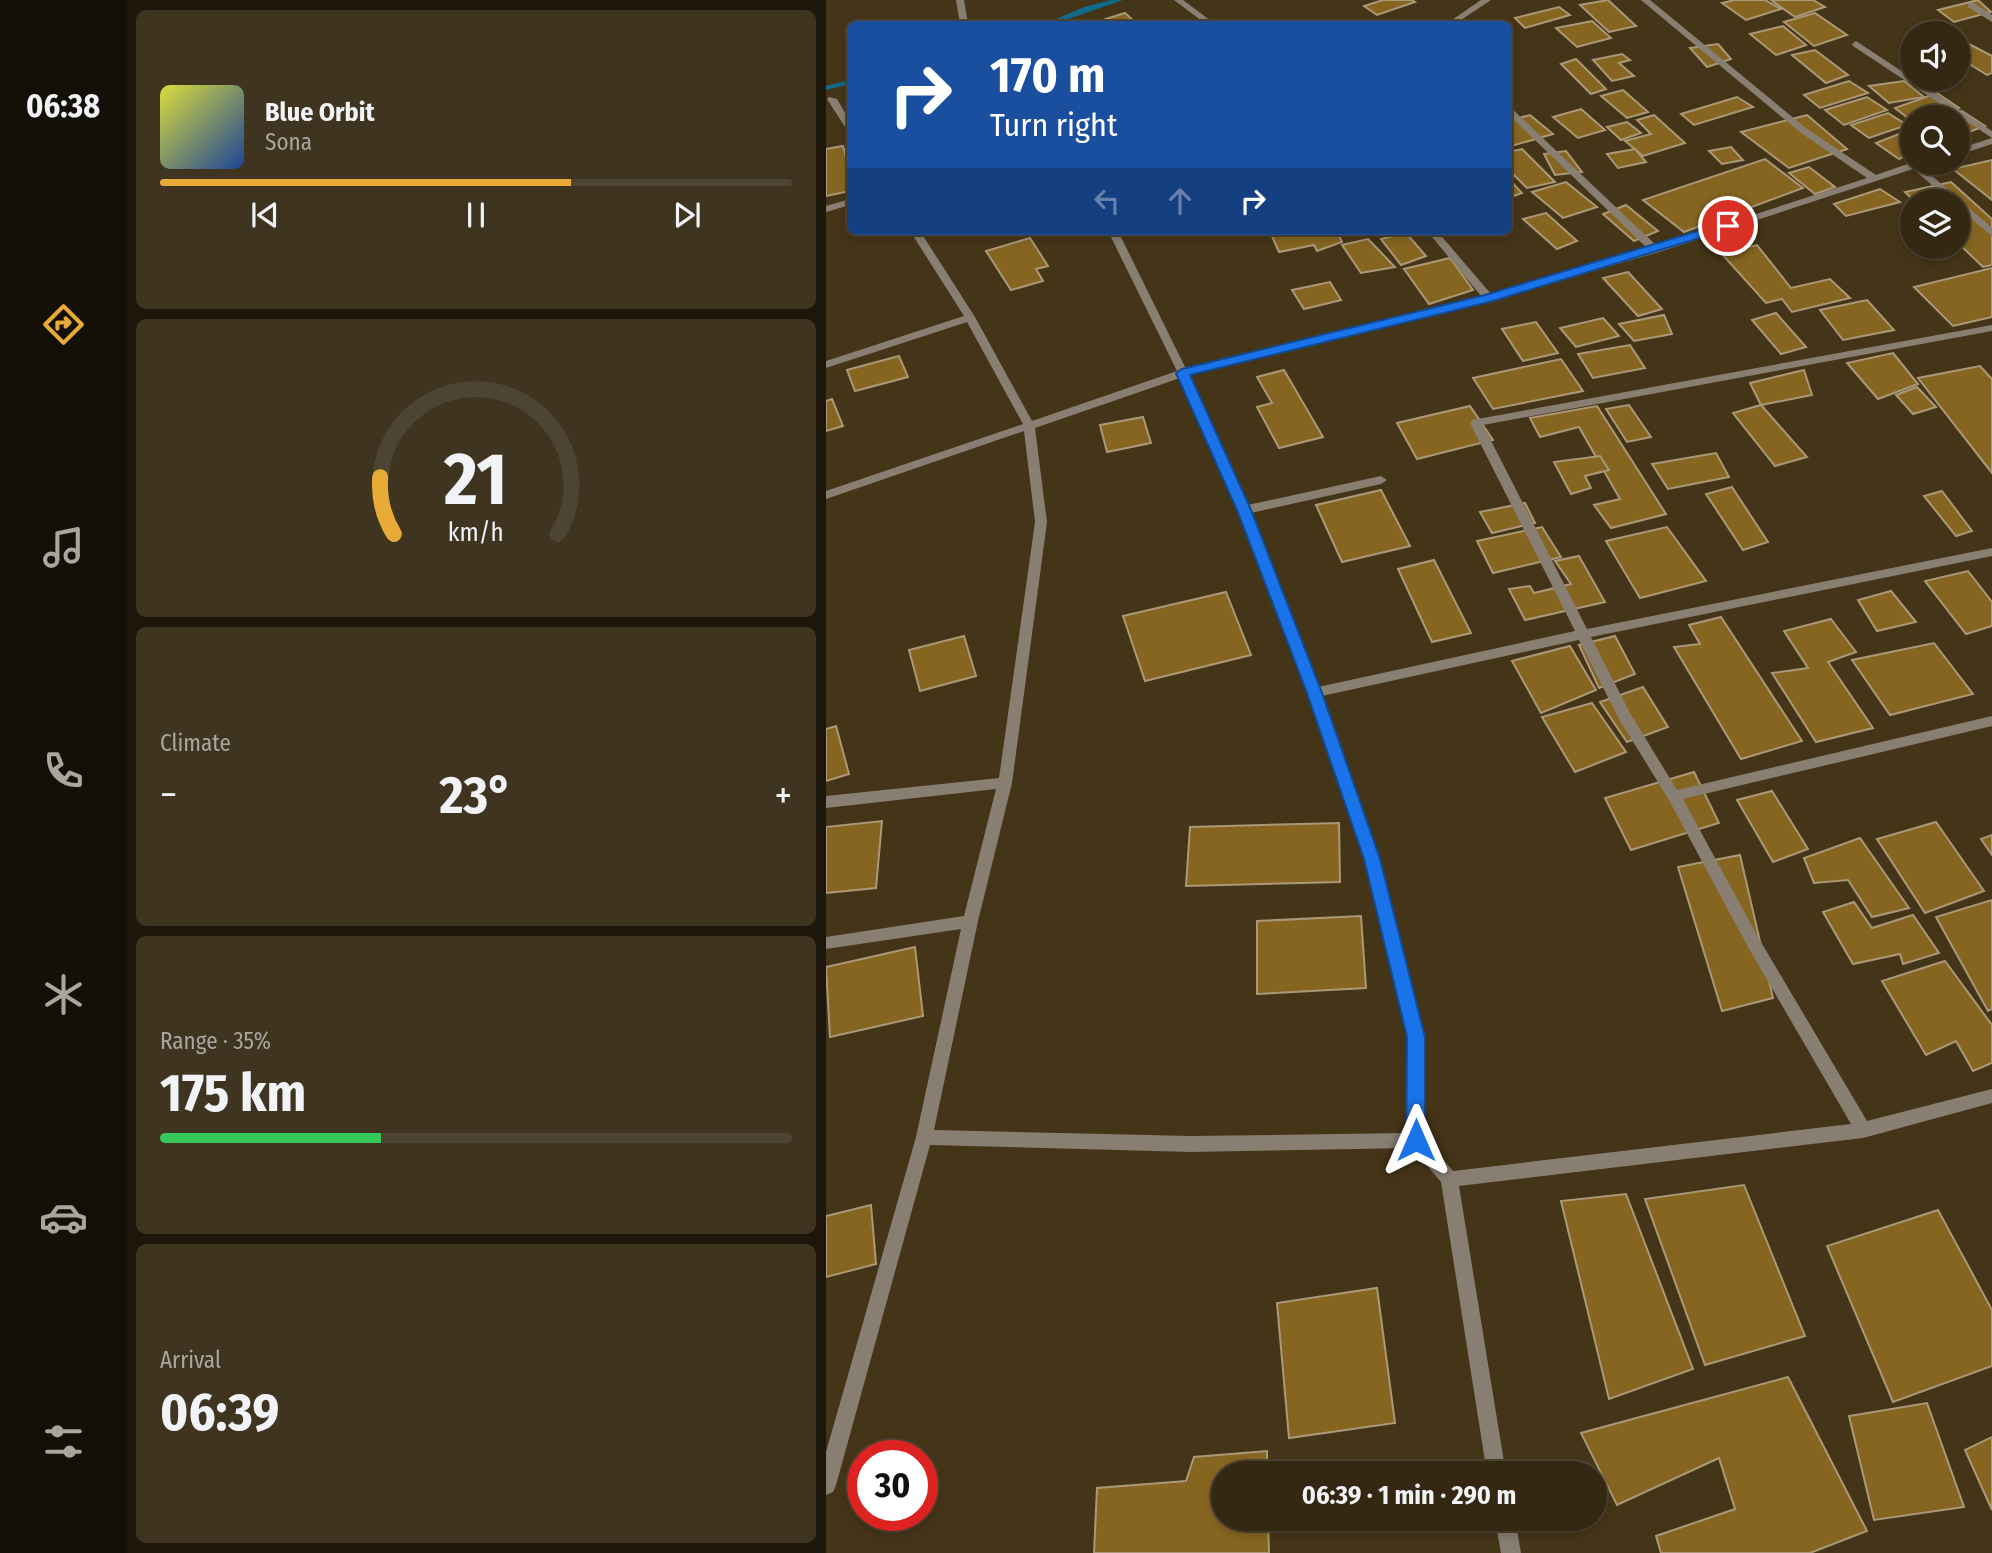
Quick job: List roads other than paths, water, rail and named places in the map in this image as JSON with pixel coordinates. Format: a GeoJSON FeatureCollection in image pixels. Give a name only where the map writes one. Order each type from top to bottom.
{"type":"FeatureCollection","features":[{"type":"Feature","properties":{"kind":"street"},"geometry":{"type":"LineString","coordinates":[[960,0],[964,21]]}},
{"type":"Feature","properties":{"kind":"street"},"geometry":{"type":"LineString","coordinates":[[1178,0],[1207,21]]}},
{"type":"Feature","properties":{"kind":"street"},"geometry":{"type":"LineString","coordinates":[[1645,0],[1804,131],[1874,178]]}},
{"type":"Feature","properties":{"kind":"street"},"geometry":{"type":"LineString","coordinates":[[1454,21],[1484,1]]}},
{"type":"Feature","properties":{"kind":"street"},"geometry":{"type":"LineString","coordinates":[[1971,5],[1992,19]]}},
{"type":"Feature","properties":{"kind":"street"},"geometry":{"type":"LineString","coordinates":[[1856,44],[1992,135]]}},
{"type":"Feature","properties":{"kind":"street"},"geometry":{"type":"LineString","coordinates":[[832,99],[847,123]]}},
{"type":"Feature","properties":{"kind":"street"},"geometry":{"type":"LineString","coordinates":[[1512,112],[1655,250]]}},
{"type":"Feature","properties":{"kind":"street"},"geometry":{"type":"LineString","coordinates":[[1970,148],[1992,141]]}},
{"type":"Feature","properties":{"kind":"street"},"geometry":{"type":"LineString","coordinates":[[826,495],[1182,373],[1489,298],[1655,250],[1900,170]]}},
{"type":"Feature","properties":{"kind":"street"},"geometry":{"type":"LineString","coordinates":[[1929,175],[1944,189]]}},
{"type":"Feature","properties":{"kind":"street"},"geometry":{"type":"LineString","coordinates":[[826,209],[847,203]]}},
{"type":"Feature","properties":{"kind":"street"},"geometry":{"type":"LineString","coordinates":[[1970,214],[1992,233]]}},
{"type":"Feature","properties":{"kind":"street"},"geometry":{"type":"LineString","coordinates":[[826,1485],[924,1137],[970,921],[1005,783],[1041,522],[1029,425],[970,317],[918,235]]}},
{"type":"Feature","properties":{"kind":"street"},"geometry":{"type":"LineString","coordinates":[[1115,235],[1244,510],[1314,693],[1372,859],[1416,1037],[1416,1140],[1448,1179],[1495,1461]]}},
{"type":"Feature","properties":{"kind":"street"},"geometry":{"type":"LineString","coordinates":[[1435,235],[1489,298]]}},
{"type":"Feature","properties":{"kind":"street"},"geometry":{"type":"LineString","coordinates":[[826,365],[970,317]]}},
{"type":"Feature","properties":{"kind":"street"},"geometry":{"type":"LineString","coordinates":[[1863,1130],[1753,942],[1674,796],[1624,715],[1475,423],[1992,328]]}},
{"type":"Feature","properties":{"kind":"street"},"geometry":{"type":"LineString","coordinates":[[1244,510],[1381,480]]}},
{"type":"Feature","properties":{"kind":"street"},"geometry":{"type":"LineString","coordinates":[[1314,693],[1585,634],[1992,552]]}},
{"type":"Feature","properties":{"kind":"street"},"geometry":{"type":"LineString","coordinates":[[1674,796],[1992,721]]}},
{"type":"Feature","properties":{"kind":"street"},"geometry":{"type":"LineString","coordinates":[[826,802],[1005,783]]}},
{"type":"Feature","properties":{"kind":"street"},"geometry":{"type":"LineString","coordinates":[[826,943],[970,921]]}},
{"type":"Feature","properties":{"kind":"street"},"geometry":{"type":"LineString","coordinates":[[1448,1179],[1863,1130],[1992,1096]]}},
{"type":"Feature","properties":{"kind":"street"},"geometry":{"type":"LineString","coordinates":[[924,1137],[1191,1144],[1416,1140]]}},
{"type":"Feature","properties":{"kind":"street"},"geometry":{"type":"LineString","coordinates":[[1507,1531],[1510,1553]]}},
{"type":"Feature","properties":{"kind":"waterway"},"geometry":{"type":"LineString","coordinates":[[1057,21],[1119,0]]}},
{"type":"Feature","properties":{"kind":"waterway"},"geometry":{"type":"LineString","coordinates":[[826,88],[847,83]]}}]}
